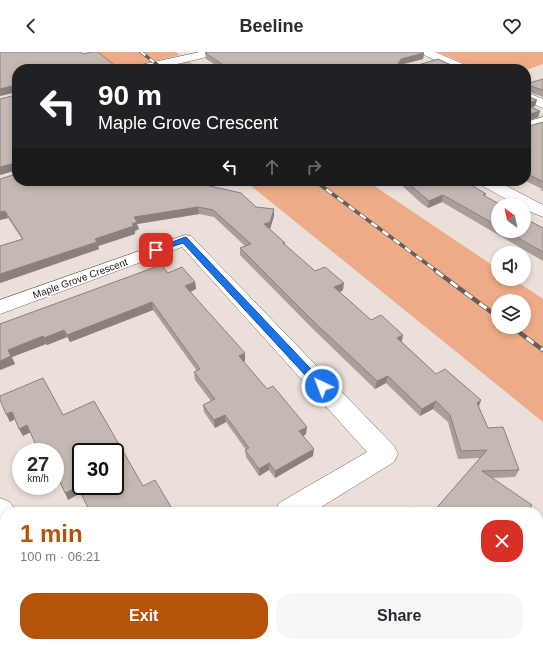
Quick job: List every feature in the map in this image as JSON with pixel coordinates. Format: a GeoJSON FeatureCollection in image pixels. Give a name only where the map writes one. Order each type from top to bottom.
{"type":"FeatureCollection","features":[{"type":"Feature","properties":{"kind":"street"},"geometry":{"type":"LineString","coordinates":[[162,64],[215,52]]}},
{"type":"Feature","properties":{"kind":"street"},"geometry":{"type":"LineString","coordinates":[[426,57],[441,59],[452,64]]}},
{"type":"Feature","properties":{"kind":"street"},"geometry":{"type":"LineString","coordinates":[[531,98],[543,104]]}},
{"type":"Feature","properties":{"kind":"street"},"geometry":{"type":"LineString","coordinates":[[531,125],[543,121]]}},
{"type":"Feature","properties":{"kind":"street"},"geometry":{"type":"LineString","coordinates":[[494,186],[543,212]]}},
{"type":"Feature","properties":{"kind":"street","name":"Maple Grove Crescent"},"geometry":{"type":"LineString","coordinates":[[0,307],[185,240],[385,454],[297,507]]}},
{"type":"Feature","properties":{"kind":"shaded area"},"geometry":{"type":"Polygon","coordinates":[[[92,52],[176,52],[180,55],[141,64],[106,64],[92,52]]]}},
{"type":"Feature","properties":{"kind":"shaded area"},"geometry":{"type":"Polygon","coordinates":[[[438,52],[543,52],[543,64],[531,68],[531,64],[466,64],[438,52]]]}},
{"type":"Feature","properties":{"kind":"shaded area"},"geometry":{"type":"Polygon","coordinates":[[[188,61],[192,64],[175,64],[188,61]]]}},
{"type":"Feature","properties":{"kind":"shaded area"},"geometry":{"type":"Polygon","coordinates":[[[251,186],[374,186],[491,264],[491,286],[524,286],[543,299],[543,422],[251,186]]]}},
{"type":"Feature","properties":{"kind":"building"},"geometry":{"type":"Polygon","coordinates":[[[0,52],[81,52],[83,54],[98,52],[113,64],[12,64],[12,86],[0,89],[0,52]]]}},
{"type":"Feature","properties":{"kind":"building"},"geometry":{"type":"Polygon","coordinates":[[[205,53],[424,53],[401,59],[398,64],[222,64],[205,53]]]}},
{"type":"Feature","properties":{"kind":"building"},"geometry":{"type":"Polygon","coordinates":[[[438,59],[449,64],[421,64],[438,59]]]}},
{"type":"Feature","properties":{"kind":"building"},"geometry":{"type":"Polygon","coordinates":[[[543,79],[543,90],[531,86],[531,83],[543,79]]]}},
{"type":"Feature","properties":{"kind":"building"},"geometry":{"type":"Polygon","coordinates":[[[12,96],[12,164],[0,167],[0,99],[12,96]]]}},
{"type":"Feature","properties":{"kind":"building"},"geometry":{"type":"Polygon","coordinates":[[[531,98],[537,100],[531,102],[531,98]]]}},
{"type":"Feature","properties":{"kind":"building"},"geometry":{"type":"Polygon","coordinates":[[[531,107],[540,111],[531,114],[531,107]]]}},
{"type":"Feature","properties":{"kind":"building"},"geometry":{"type":"Polygon","coordinates":[[[543,122],[543,182],[531,176],[531,125],[543,122]]]}},
{"type":"Feature","properties":{"kind":"building"},"geometry":{"type":"Polygon","coordinates":[[[12,175],[12,186],[210,186],[241,193],[256,207],[274,209],[270,222],[264,224],[285,243],[283,243],[315,271],[325,267],[344,283],[334,287],[371,320],[381,315],[403,335],[397,338],[436,374],[445,369],[481,400],[477,403],[488,428],[503,427],[519,470],[482,471],[532,505],[531,507],[437,507],[487,450],[461,451],[450,415],[436,401],[422,409],[388,376],[377,381],[313,321],[240,248],[251,244],[213,210],[198,207],[134,217],[137,222],[132,224],[134,226],[95,239],[97,242],[0,274],[0,246],[23,239],[5,211],[0,212],[0,179],[12,175]]]}},
{"type":"Feature","properties":{"kind":"building"},"geometry":{"type":"Polygon","coordinates":[[[412,186],[473,186],[486,194],[483,195],[491,199],[491,222],[443,195],[429,201],[412,186]]]}},
{"type":"Feature","properties":{"kind":"building"},"geometry":{"type":"Polygon","coordinates":[[[531,222],[543,228],[543,252],[518,238],[531,238],[531,222]]]}},
{"type":"Feature","properties":{"kind":"building"},"geometry":{"type":"Polygon","coordinates":[[[161,265],[168,273],[182,267],[195,282],[185,286],[245,353],[239,356],[267,389],[273,386],[307,427],[299,431],[314,449],[275,471],[269,463],[259,469],[245,450],[249,448],[225,415],[214,420],[203,405],[215,399],[194,372],[200,369],[152,302],[67,335],[64,330],[44,338],[43,336],[8,350],[11,356],[0,361],[0,324],[161,265]]]}},
{"type":"Feature","properties":{"kind":"building"},"geometry":{"type":"Polygon","coordinates":[[[43,378],[63,415],[94,401],[118,443],[72,443],[72,490],[65,493],[64,443],[35,443],[27,425],[19,429],[12,412],[6,414],[0,400],[0,396],[43,378]]]}},
{"type":"Feature","properties":{"kind":"building"},"geometry":{"type":"Polygon","coordinates":[[[124,453],[143,486],[155,480],[171,507],[88,507],[82,495],[124,495],[124,453]]]}},
{"type":"Feature","properties":{"kind":"railway"},"geometry":{"type":"LineString","coordinates":[[141,52],[157,64]]}},
{"type":"Feature","properties":{"kind":"railway"},"geometry":{"type":"LineString","coordinates":[[322,186],[438,272]]}},
{"type":"Feature","properties":{"kind":"railway"},"geometry":{"type":"LineString","coordinates":[[436,271],[491,312]]}},
{"type":"Feature","properties":{"kind":"railway"},"geometry":{"type":"LineString","coordinates":[[521,334],[543,350]]}},
{"type":"Feature","properties":{"kind":"route"},"geometry":{"type":"LineString","coordinates":[[156,250],[185,240],[322,386]]}}]}
